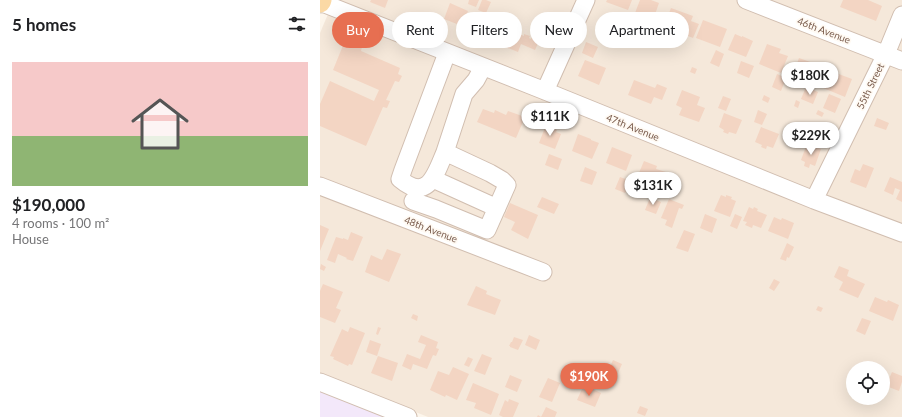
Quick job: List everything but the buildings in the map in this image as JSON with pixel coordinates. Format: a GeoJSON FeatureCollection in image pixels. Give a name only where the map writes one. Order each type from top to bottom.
{"type":"FeatureCollection","features":[{"type":"Feature","properties":{"kind":"street"},"geometry":{"type":"LineString","coordinates":[[545,92],[586,0]]}},
{"type":"Feature","properties":{"kind":"street","name":"46th Avenue"},"geometry":{"type":"LineString","coordinates":[[746,0],[902,61]]}},
{"type":"Feature","properties":{"kind":"street","name":"47th Avenue"},"geometry":{"type":"LineString","coordinates":[[320,1],[814,200],[902,233]]}},
{"type":"Feature","properties":{"kind":"street","name":"55th Street"},"geometry":{"type":"LineString","coordinates":[[814,200],[886,54],[902,15]]}},
{"type":"Feature","properties":{"kind":"street"},"geometry":{"type":"LineString","coordinates":[[445,152],[490,173],[502,180],[507,185],[487,230],[416,195],[400,179],[448,53]]}},
{"type":"Feature","properties":{"kind":"street"},"geometry":{"type":"LineString","coordinates":[[404,218],[416,195],[433,179],[445,152],[464,94],[476,80],[483,67]]}},
{"type":"Feature","properties":{"kind":"street"},"geometry":{"type":"LineString","coordinates":[[433,179],[497,208]]}},
{"type":"Feature","properties":{"kind":"street","name":"48th Avenue"},"geometry":{"type":"LineString","coordinates":[[320,186],[542,272]]}},
{"type":"Feature","properties":{"kind":"street"},"geometry":{"type":"LineString","coordinates":[[320,382],[408,417]]}},
{"type":"Feature","properties":{"kind":"shaded area"},"geometry":{"type":"Polygon","coordinates":[[[334,0],[902,0],[902,417],[428,417],[320,374],[320,33],[334,0]]]}},
{"type":"Feature","properties":{"kind":"shaded area"},"geometry":{"type":"Polygon","coordinates":[[[320,390],[388,417],[320,417],[320,390]]]}}]}
